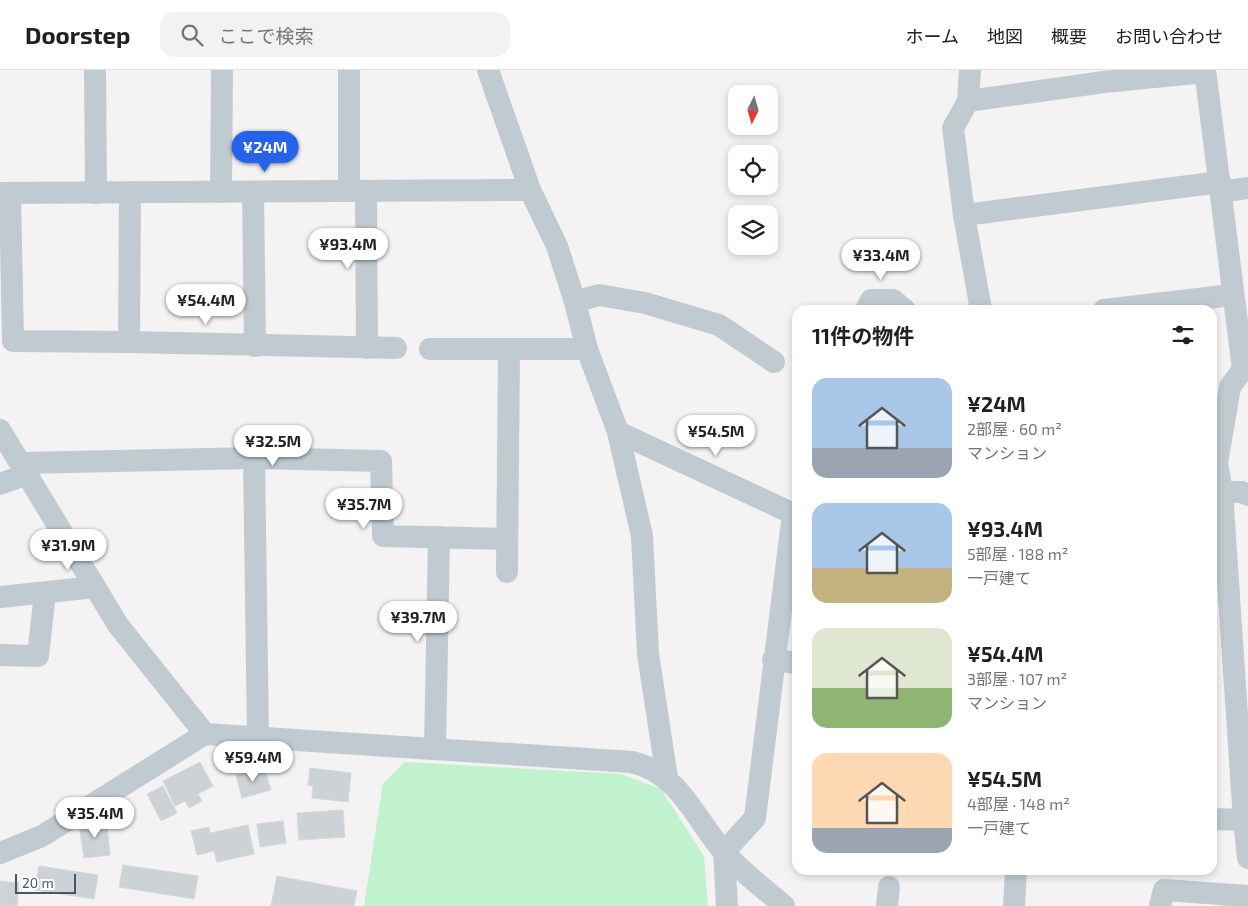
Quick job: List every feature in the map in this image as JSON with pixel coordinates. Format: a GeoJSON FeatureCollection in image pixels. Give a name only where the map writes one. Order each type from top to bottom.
{"type":"FeatureCollection","features":[{"type":"Feature","properties":{"kind":"street"},"geometry":{"type":"LineString","coordinates":[[95,70],[96,193]]}},
{"type":"Feature","properties":{"kind":"street"},"geometry":{"type":"LineString","coordinates":[[221,192],[222,70]]}},
{"type":"Feature","properties":{"kind":"street"},"geometry":{"type":"LineString","coordinates":[[349,70],[367,348]]}},
{"type":"Feature","properties":{"kind":"street"},"geometry":{"type":"LineString","coordinates":[[488,70],[530,190],[557,246],[575,302],[587,349],[618,432],[642,536],[648,654],[667,778]]}},
{"type":"Feature","properties":{"kind":"street"},"geometry":{"type":"LineString","coordinates":[[970,70],[968,101],[953,128],[964,214],[980,305]]}},
{"type":"Feature","properties":{"kind":"street"},"geometry":{"type":"LineString","coordinates":[[968,101],[1103,76],[1205,71],[1221,187],[1232,295],[1246,370],[1230,387],[1217,463],[1217,492],[1222,645],[1242,705],[1248,858]]}},
{"type":"Feature","properties":{"kind":"street"},"geometry":{"type":"LineString","coordinates":[[964,214],[1221,187],[1248,188]]}},
{"type":"Feature","properties":{"kind":"street"},"geometry":{"type":"LineString","coordinates":[[396,348],[13,341],[5,193],[530,190]]}},
{"type":"Feature","properties":{"kind":"street"},"geometry":{"type":"LineString","coordinates":[[129,342],[130,192]]}},
{"type":"Feature","properties":{"kind":"street"},"geometry":{"type":"LineString","coordinates":[[253,192],[255,346]]}},
{"type":"Feature","properties":{"kind":"street"},"geometry":{"type":"LineString","coordinates":[[1147,305],[1232,295]]}},
{"type":"Feature","properties":{"kind":"street"},"geometry":{"type":"LineString","coordinates":[[575,302],[599,296],[636,301],[719,324],[774,362]]}},
{"type":"Feature","properties":{"kind":"street"},"geometry":{"type":"LineString","coordinates":[[868,305],[871,300],[892,300],[899,305]]}},
{"type":"Feature","properties":{"kind":"street"},"geometry":{"type":"LineString","coordinates":[[430,349],[587,349]]}},
{"type":"Feature","properties":{"kind":"street"},"geometry":{"type":"LineString","coordinates":[[507,572],[509,349]]}},
{"type":"Feature","properties":{"kind":"street"},"geometry":{"type":"LineString","coordinates":[[0,430],[25,468],[118,625],[205,734]]}},
{"type":"Feature","properties":{"kind":"street"},"geometry":{"type":"LineString","coordinates":[[618,432],[792,514]]}},
{"type":"Feature","properties":{"kind":"street"},"geometry":{"type":"LineString","coordinates":[[0,484],[25,468],[254,458],[381,461],[383,536],[507,539]]}},
{"type":"Feature","properties":{"kind":"street"},"geometry":{"type":"LineString","coordinates":[[254,458],[258,738]]}},
{"type":"Feature","properties":{"kind":"street"},"geometry":{"type":"LineString","coordinates":[[1217,492],[1242,492],[1248,495]]}},
{"type":"Feature","properties":{"kind":"street"},"geometry":{"type":"LineString","coordinates":[[727,906],[724,852],[755,818],[773,660],[792,535]]}},
{"type":"Feature","properties":{"kind":"street"},"geometry":{"type":"LineString","coordinates":[[435,749],[439,537]]}},
{"type":"Feature","properties":{"kind":"street"},"geometry":{"type":"LineString","coordinates":[[0,597],[95,587]]}},
{"type":"Feature","properties":{"kind":"street"},"geometry":{"type":"LineString","coordinates":[[0,655],[38,656],[45,592]]}},
{"type":"Feature","properties":{"kind":"street"},"geometry":{"type":"LineString","coordinates":[[773,660],[792,662]]}},
{"type":"Feature","properties":{"kind":"street"},"geometry":{"type":"LineString","coordinates":[[0,854],[42,836],[205,734],[632,762],[650,766],[667,778],[686,798],[724,852],[784,906]]}},
{"type":"Feature","properties":{"kind":"street"},"geometry":{"type":"LineString","coordinates":[[1217,819],[1246,820]]}},
{"type":"Feature","properties":{"kind":"street"},"geometry":{"type":"LineString","coordinates":[[1014,906],[1016,875]]}},
{"type":"Feature","properties":{"kind":"street"},"geometry":{"type":"LineString","coordinates":[[1160,906],[1164,890],[1248,896]]}},
{"type":"Feature","properties":{"kind":"green space"},"geometry":{"type":"Polygon","coordinates":[[[405,762],[621,774],[661,789],[704,856],[708,906],[364,906],[383,783],[405,762]]]}},
{"type":"Feature","properties":{"kind":"building"},"geometry":{"type":"Polygon","coordinates":[[[200,762],[213,786],[198,794],[202,801],[189,808],[185,801],[175,806],[163,781],[200,762]]]}},
{"type":"Feature","properties":{"kind":"building"},"geometry":{"type":"Polygon","coordinates":[[[264,767],[271,790],[242,798],[236,775],[264,767]]]}},
{"type":"Feature","properties":{"kind":"building"},"geometry":{"type":"Polygon","coordinates":[[[310,768],[351,773],[348,802],[312,798],[313,786],[308,785],[310,768]]]}},
{"type":"Feature","properties":{"kind":"building"},"geometry":{"type":"Polygon","coordinates":[[[163,786],[177,813],[161,821],[147,794],[163,786]]]}},
{"type":"Feature","properties":{"kind":"building"},"geometry":{"type":"Polygon","coordinates":[[[343,810],[345,837],[299,840],[297,813],[343,810]]]}},
{"type":"Feature","properties":{"kind":"building"},"geometry":{"type":"Polygon","coordinates":[[[106,819],[110,855],[84,858],[79,823],[106,819]]]}},
{"type":"Feature","properties":{"kind":"building"},"geometry":{"type":"Polygon","coordinates":[[[283,821],[286,843],[260,847],[257,824],[283,821]]]}},
{"type":"Feature","properties":{"kind":"building"},"geometry":{"type":"Polygon","coordinates":[[[248,825],[254,854],[217,862],[214,851],[197,855],[191,831],[209,827],[210,833],[248,825]]]}},
{"type":"Feature","properties":{"kind":"building"},"geometry":{"type":"Polygon","coordinates":[[[123,865],[198,876],[194,899],[119,887],[123,865]]]}},
{"type":"Feature","properties":{"kind":"building"},"geometry":{"type":"Polygon","coordinates":[[[39,866],[98,875],[94,899],[35,890],[39,866]]]}},
{"type":"Feature","properties":{"kind":"building"},"geometry":{"type":"Polygon","coordinates":[[[277,876],[357,891],[354,906],[271,906],[277,876]]]}},
{"type":"Feature","properties":{"kind":"building"},"geometry":{"type":"Polygon","coordinates":[[[0,881],[19,883],[17,906],[0,906],[0,881]]]}}]}
